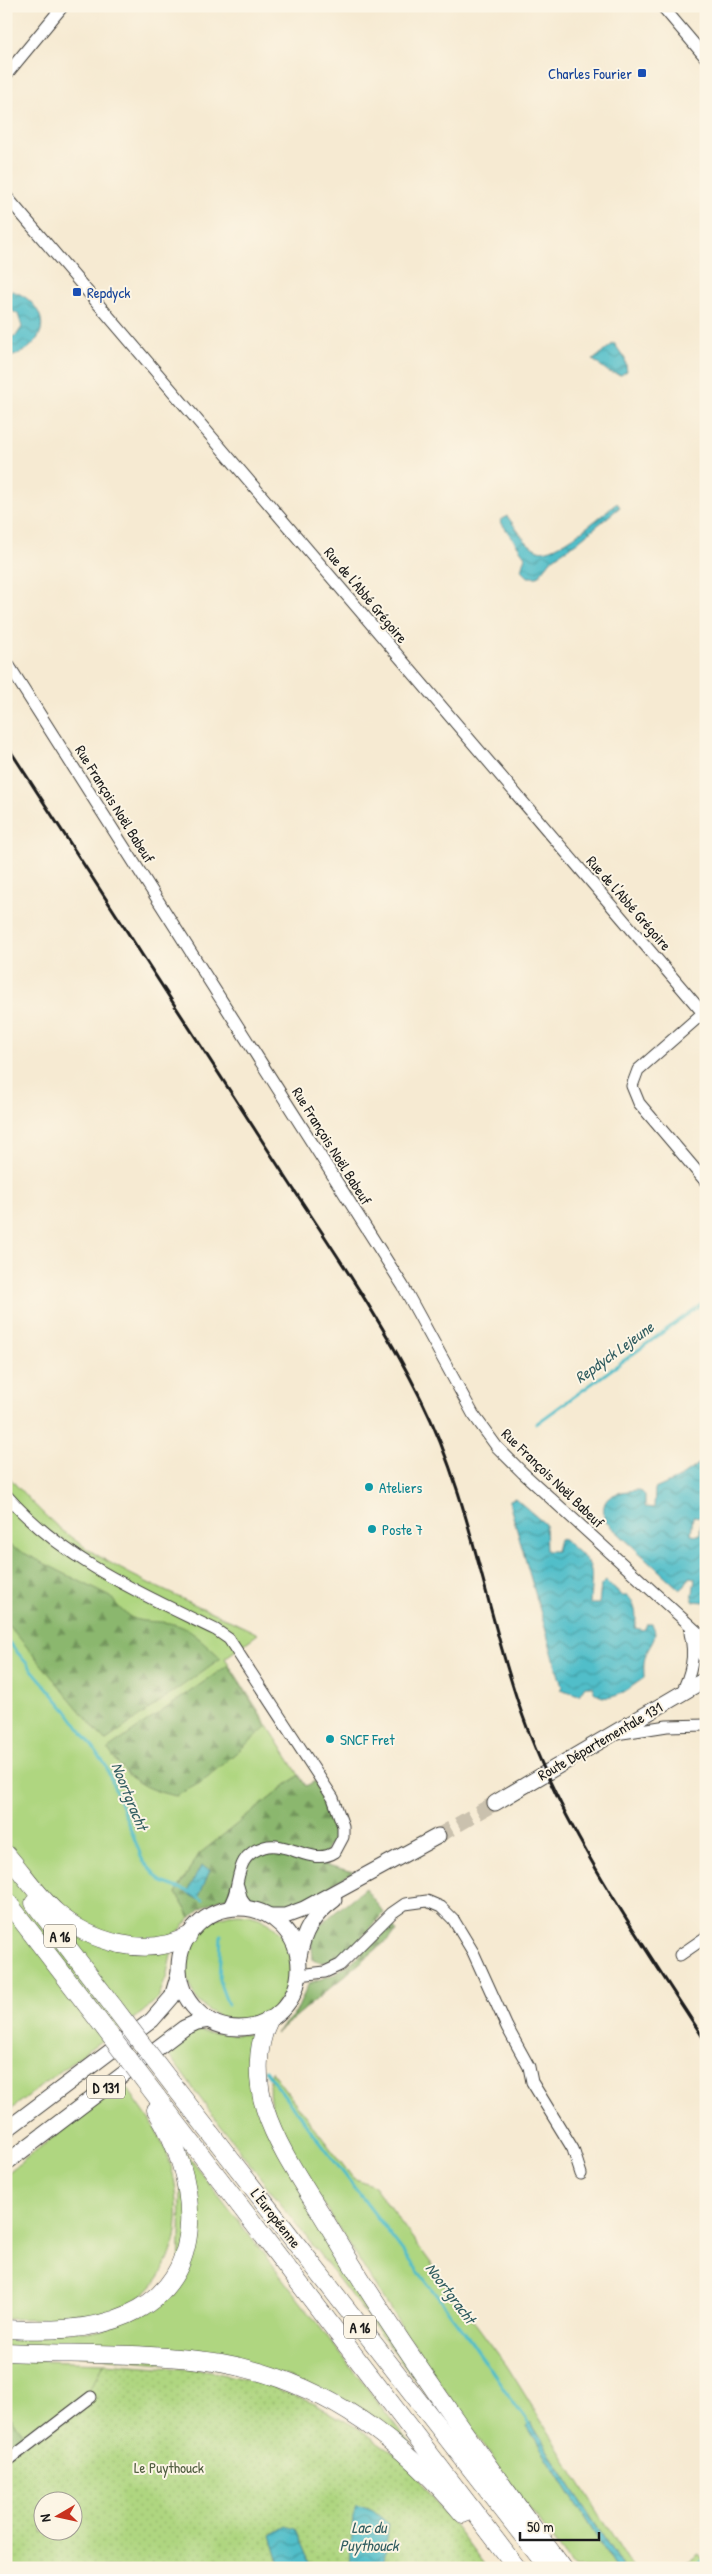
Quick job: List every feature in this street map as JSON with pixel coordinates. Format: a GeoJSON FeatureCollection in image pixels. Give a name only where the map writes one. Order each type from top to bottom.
{"type":"FeatureCollection","features":[{"type":"Feature","properties":{"kind":"highway"},"geometry":{"type":"LineString","coordinates":[[6,1854],[54,1910],[85,1931],[118,1943],[144,1947],[165,1946],[188,1936]]}},
{"type":"Feature","properties":{"kind":"highway","name":"L'Européenne"},"geometry":{"type":"LineString","coordinates":[[6,1867],[548,2568]]}},
{"type":"Feature","properties":{"kind":"highway","name":"L'Européenne"},"geometry":{"type":"LineString","coordinates":[[6,1900],[153,2099],[517,2568]]}},
{"type":"Feature","properties":{"kind":"highway"},"geometry":{"type":"LineString","coordinates":[[269,2020],[263,2036],[260,2055],[260,2081],[265,2109],[279,2142],[353,2267],[429,2384],[563,2568]]}},
{"type":"Feature","properties":{"kind":"highway"},"geometry":{"type":"LineString","coordinates":[[6,2329],[68,2327],[113,2320],[146,2305],[161,2292],[173,2275],[181,2261],[187,2241],[188,2195],[178,2151],[153,2099]]}},
{"type":"Feature","properties":{"kind":"highway"},"geometry":{"type":"LineString","coordinates":[[6,2352],[194,2360],[249,2369],[307,2389],[361,2419],[402,2449],[448,2497],[505,2568]]}},
{"type":"Feature","properties":{"kind":"main road","name":"Route Départementale 131"},"geometry":{"type":"LineString","coordinates":[[495,1803],[706,1678]]}},
{"type":"Feature","properties":{"kind":"main road"},"geometry":{"type":"LineString","coordinates":[[357,1882],[322,1909],[310,1922],[303,1937],[299,1959],[299,1975],[289,2001],[269,2020],[255,2026],[237,2028],[209,2020],[188,2000],[179,1972],[180,1955],[188,1936],[202,1920],[227,1909],[248,1908],[271,1916],[285,1916],[357,1882],[438,1836]]}},
{"type":"Feature","properties":{"kind":"main road"},"geometry":{"type":"LineString","coordinates":[[271,1916],[290,1936],[299,1959]]}},
{"type":"Feature","properties":{"kind":"main road","name":"D 131"},"geometry":{"type":"LineString","coordinates":[[6,2130],[152,2020],[172,1996],[179,1972]]}},
{"type":"Feature","properties":{"kind":"main road","name":"D 131"},"geometry":{"type":"LineString","coordinates":[[6,2163],[184,2028],[197,2022],[209,2020]]}},
{"type":"Feature","properties":{"kind":"street"},"geometry":{"type":"LineString","coordinates":[[6,75],[63,6]]}},
{"type":"Feature","properties":{"kind":"street"},"geometry":{"type":"LineString","coordinates":[[662,6],[706,58]]}},
{"type":"Feature","properties":{"kind":"street","name":"Rue de l'Abbé Grégoire"},"geometry":{"type":"LineString","coordinates":[[6,196],[705,1012],[635,1073],[632,1086],[634,1095],[642,1107],[706,1182]]}},
{"type":"Feature","properties":{"kind":"street","name":"Rue François Noël Babeuf"},"geometry":{"type":"LineString","coordinates":[[6,661],[395,1273],[482,1427],[523,1473],[706,1640]]}},
{"type":"Feature","properties":{"kind":"street"},"geometry":{"type":"LineString","coordinates":[[6,1495],[36,1525],[74,1555],[123,1584],[216,1630],[229,1639],[326,1784],[338,1809],[343,1826],[343,1837],[335,1852],[319,1857],[276,1846],[266,1847],[246,1858],[239,1869],[234,1898],[227,1909]]}},
{"type":"Feature","properties":{"kind":"street","name":"Rue François Noël Babeuf"},"geometry":{"type":"LineString","coordinates":[[674,1612],[690,1633],[706,1662]]}},
{"type":"Feature","properties":{"kind":"street"},"geometry":{"type":"LineString","coordinates":[[681,1694],[688,1679],[693,1660],[690,1633]]}},
{"type":"Feature","properties":{"kind":"street"},"geometry":{"type":"LineString","coordinates":[[612,1735],[658,1727],[706,1725]]}},
{"type":"Feature","properties":{"kind":"street"},"geometry":{"type":"LineString","coordinates":[[238,1877],[240,1896],[248,1908]]}},
{"type":"Feature","properties":{"kind":"street"},"geometry":{"type":"LineString","coordinates":[[299,1975],[325,1972],[340,1965],[392,1913],[405,1904],[427,1901],[442,1907],[453,1919],[473,1952],[507,2027],[529,2066],[532,2082],[574,2149],[581,2174]]}},
{"type":"Feature","properties":{"kind":"street"},"geometry":{"type":"LineString","coordinates":[[680,1955],[705,1940]]}},
{"type":"Feature","properties":{"kind":"street"},"geometry":{"type":"LineString","coordinates":[[6,2462],[91,2398]]}},
{"type":"Feature","properties":{"kind":"green space"},"geometry":{"type":"Polygon","coordinates":[[[6,1474],[63,1531],[108,1562],[258,1634],[225,1658],[299,1775],[199,1855],[176,1893],[191,1918],[175,1935],[166,1978],[158,1998],[143,2012],[88,2050],[6,2113],[6,1474]]]}},
{"type":"Feature","properties":{"kind":"green space"},"geometry":{"type":"Polygon","coordinates":[[[6,1544],[111,1597],[120,1608],[135,1619],[169,1623],[185,1628],[221,1658],[105,1741],[6,1622],[6,1544]]]}},
{"type":"Feature","properties":{"kind":"green space"},"geometry":{"type":"Polygon","coordinates":[[[228,1665],[267,1727],[200,1783],[176,1796],[154,1790],[136,1781],[122,1768],[108,1749],[228,1665]]]}},
{"type":"Feature","properties":{"kind":"green space"},"geometry":{"type":"Polygon","coordinates":[[[299,1775],[306,1786],[315,1781],[333,1822],[334,1841],[328,1846],[324,1864],[353,1872],[312,1896],[287,1907],[276,1907],[250,1896],[231,1896],[213,1902],[191,1918],[176,1893],[199,1854],[299,1775]]]}},
{"type":"Feature","properties":{"kind":"green space"},"geometry":{"type":"Polygon","coordinates":[[[365,1888],[384,1913],[352,1947],[341,1955],[322,1962],[313,1960],[311,1936],[317,1927],[365,1888]]]}},
{"type":"Feature","properties":{"kind":"green space"},"geometry":{"type":"Polygon","coordinates":[[[239,1914],[259,1918],[276,1930],[288,1947],[292,1967],[288,1987],[276,2004],[259,2016],[239,2020],[219,2016],[202,2004],[190,1987],[186,1967],[190,1947],[202,1930],[219,1918],[239,1914]]]}},
{"type":"Feature","properties":{"kind":"green space"},"geometry":{"type":"Polygon","coordinates":[[[389,1921],[397,1932],[275,2034],[296,2012],[309,1983],[335,1974],[357,1958],[389,1921]]]}},
{"type":"Feature","properties":{"kind":"green space"},"geometry":{"type":"Polygon","coordinates":[[[196,2031],[235,2035],[253,2034],[253,2074],[260,2111],[435,2405],[208,2109],[166,2051],[196,2031]]]}},
{"type":"Feature","properties":{"kind":"green space"},"geometry":{"type":"Polygon","coordinates":[[[271,2071],[353,2178],[374,2186],[507,2366],[633,2568],[623,2568],[531,2423],[556,2472],[616,2568],[574,2568],[513,2487],[454,2405],[398,2321],[295,2158],[278,2125],[271,2103],[269,2090],[271,2071]]]}},
{"type":"Feature","properties":{"kind":"green space"},"geometry":{"type":"Polygon","coordinates":[[[122,2083],[159,2136],[173,2173],[176,2193],[176,2235],[162,2273],[150,2288],[133,2301],[104,2313],[71,2318],[6,2319],[6,2174],[122,2083]]]}},
{"type":"Feature","properties":{"kind":"green space"},"geometry":{"type":"Polygon","coordinates":[[[182,2148],[410,2444],[407,2445],[285,2375],[6,2348],[6,2334],[103,2330],[179,2279],[182,2148]]]}},
{"type":"Feature","properties":{"kind":"green space"},"geometry":{"type":"Polygon","coordinates":[[[6,2360],[105,2363],[87,2395],[28,2439],[6,2412],[6,2360]]]}},
{"type":"Feature","properties":{"kind":"green space","name":"Le Puythouck"},"geometry":{"type":"Polygon","coordinates":[[[105,2363],[201,2370],[260,2382],[315,2404],[361,2430],[407,2463],[486,2568],[6,2568],[6,2457],[86,2395],[105,2363]]]}},
{"type":"Feature","properties":{"kind":"green space"},"geometry":{"type":"Polygon","coordinates":[[[6,2412],[28,2439],[6,2457],[6,2412]]]}},
{"type":"Feature","properties":{"kind":"green space"},"geometry":{"type":"Polygon","coordinates":[[[699,2554],[706,2564],[704,2568],[680,2568],[699,2554]]]}},
{"type":"Feature","properties":{"kind":"water"},"geometry":{"type":"Polygon","coordinates":[[[12,291],[32,303],[37,309],[42,324],[37,339],[28,349],[8,358],[6,337],[16,336],[22,327],[18,314],[6,308],[6,292],[12,291]]]}},
{"type":"Feature","properties":{"kind":"water"},"geometry":{"type":"Polygon","coordinates":[[[614,343],[625,359],[627,371],[621,375],[609,372],[593,360],[614,343]]]}},
{"type":"Feature","properties":{"kind":"water"},"geometry":{"type":"Polygon","coordinates":[[[617,503],[620,507],[576,543],[553,558],[538,577],[528,577],[521,570],[525,556],[500,521],[507,516],[533,548],[546,550],[567,541],[617,503]]]}},
{"type":"Feature","properties":{"kind":"water"},"geometry":{"type":"Polygon","coordinates":[[[706,1459],[706,1602],[692,1601],[695,1578],[689,1577],[685,1586],[680,1590],[606,1522],[604,1506],[611,1496],[617,1493],[640,1490],[645,1495],[645,1507],[654,1508],[655,1489],[677,1479],[706,1459]],[[693,1516],[691,1534],[700,1535],[701,1517],[693,1516]]]}},
{"type":"Feature","properties":{"kind":"water"},"geometry":{"type":"Polygon","coordinates":[[[515,1498],[545,1524],[546,1551],[556,1551],[559,1539],[564,1540],[587,1561],[591,1573],[590,1604],[599,1604],[601,1585],[606,1581],[622,1596],[628,1596],[633,1603],[636,1619],[635,1628],[644,1630],[647,1624],[652,1624],[655,1633],[645,1657],[644,1678],[620,1694],[613,1697],[600,1696],[594,1692],[593,1686],[585,1686],[579,1695],[560,1689],[562,1687],[510,1506],[510,1500],[515,1498]]]}},
{"type":"Feature","properties":{"kind":"water"},"geometry":{"type":"Polygon","coordinates":[[[201,1866],[210,1870],[198,1899],[187,1893],[201,1866]]]}},
{"type":"Feature","properties":{"kind":"water"},"geometry":{"type":"Polygon","coordinates":[[[531,2423],[623,2568],[616,2568],[527,2426],[531,2423]]]}},
{"type":"Feature","properties":{"kind":"water","name":"Lac du Puythouck"},"geometry":{"type":"Polygon","coordinates":[[[357,2505],[373,2511],[389,2524],[383,2568],[350,2568],[353,2516],[357,2505]]]}},
{"type":"Feature","properties":{"kind":"water","name":"Lac du Puythouck"},"geometry":{"type":"Polygon","coordinates":[[[286,2526],[295,2529],[312,2568],[281,2568],[271,2535],[286,2526]]]}},
{"type":"Feature","properties":{"kind":"waterway","name":"Repdyck Lejeune"},"geometry":{"type":"LineString","coordinates":[[536,1424],[706,1301]]}},
{"type":"Feature","properties":{"kind":"waterway","name":"Noortgracht"},"geometry":{"type":"LineString","coordinates":[[6,1639],[67,1711],[105,1764],[143,1861],[162,1882],[190,1892]]}},
{"type":"Feature","properties":{"kind":"waterway","name":"Noortgracht"},"geometry":{"type":"LineString","coordinates":[[195,1895],[203,1900]]}},
{"type":"Feature","properties":{"kind":"waterway","name":"Noortgracht"},"geometry":{"type":"LineString","coordinates":[[221,1935],[219,1981],[228,2005]]}},
{"type":"Feature","properties":{"kind":"waterway","name":"Noortgracht"},"geometry":{"type":"LineString","coordinates":[[247,2046],[252,2053]]}},
{"type":"Feature","properties":{"kind":"waterway","name":"Noortgracht"},"geometry":{"type":"LineString","coordinates":[[265,2070],[469,2338],[530,2426]]}},
{"type":"Feature","properties":{"kind":"waterway"},"geometry":{"type":"LineString","coordinates":[[692,2568],[701,2561]]}},
{"type":"Feature","properties":{"kind":"tunnel"},"geometry":{"type":"LineString","coordinates":[[438,1836],[495,1803]]}},
{"type":"Feature","properties":{"kind":"railway"},"geometry":{"type":"LineString","coordinates":[[6,744],[365,1299],[403,1365],[438,1436],[452,1475],[465,1514],[508,1672],[538,1755],[558,1798],[603,1881],[706,2042]]}},
{"type":"Feature","properties":{"kind":"place","name":"Charles Fourier"},"geometry":{"type":"Point","coordinates":[642,73]}},
{"type":"Feature","properties":{"kind":"place","name":"Repdyck"},"geometry":{"type":"Point","coordinates":[77,292]}},
{"type":"Feature","properties":{"kind":"place","name":"Ateliers"},"geometry":{"type":"Point","coordinates":[369,1487]}},
{"type":"Feature","properties":{"kind":"place","name":"Poste 7"},"geometry":{"type":"Point","coordinates":[372,1529]}},
{"type":"Feature","properties":{"kind":"place","name":"SNCF Fret"},"geometry":{"type":"Point","coordinates":[330,1739]}}]}
